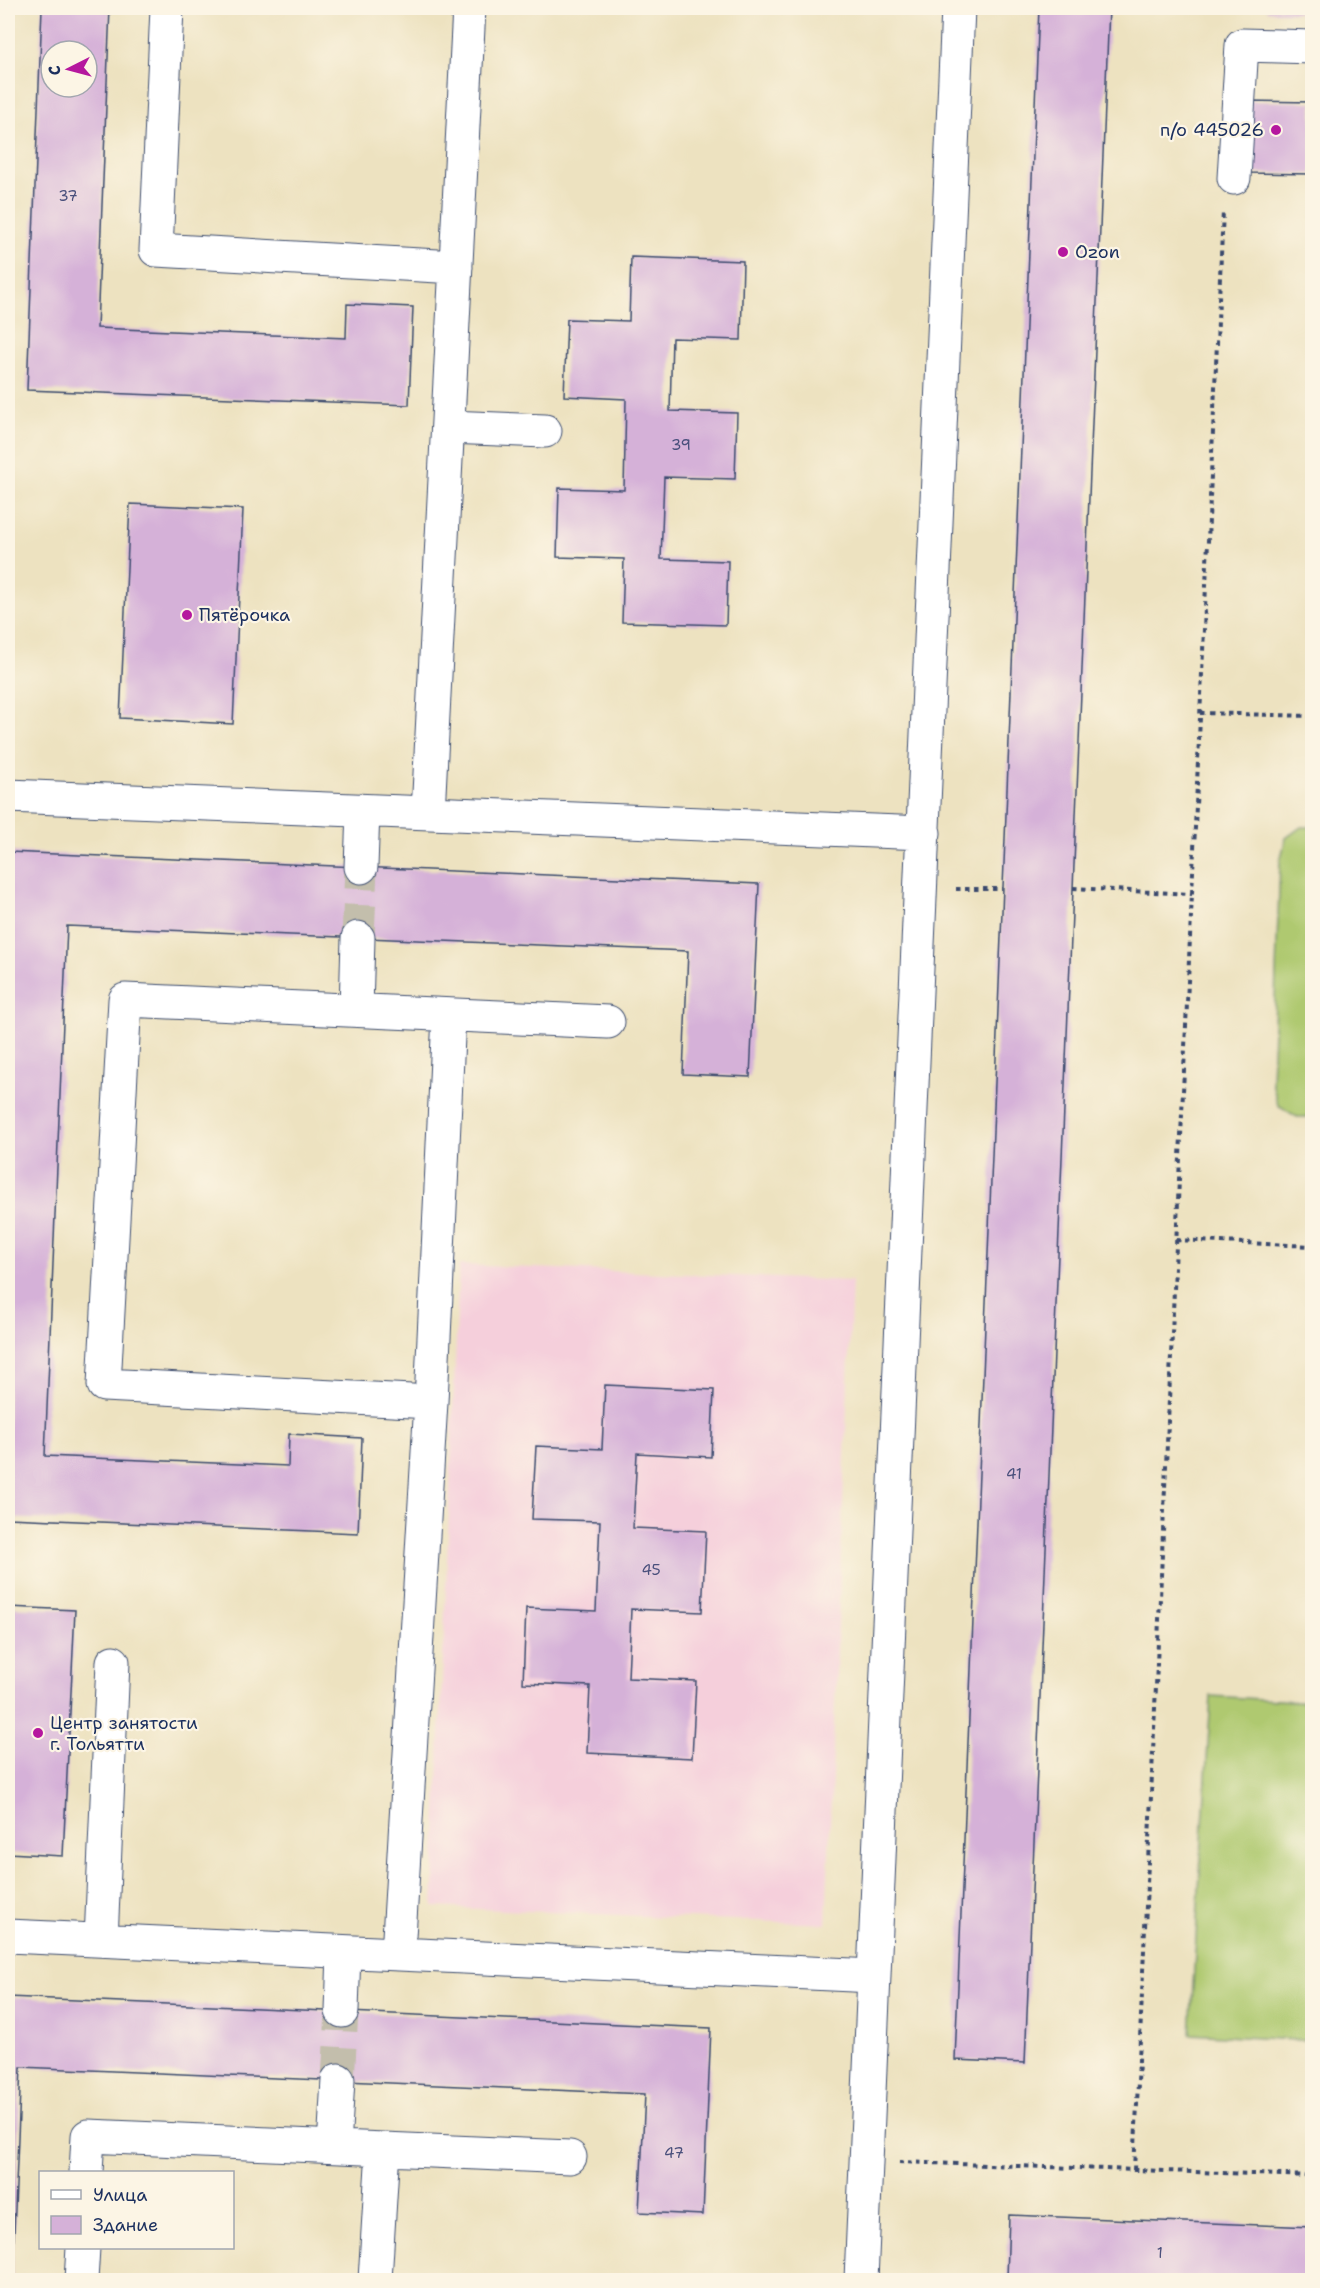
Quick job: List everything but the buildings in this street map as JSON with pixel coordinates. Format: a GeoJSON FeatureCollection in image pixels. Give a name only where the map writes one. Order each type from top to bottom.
{"type":"FeatureCollection","features":[{"type":"Feature","properties":{"kind":"lane"},"geometry":{"type":"LineString","coordinates":[[167,8],[156,250],[456,267]]}},
{"type":"Feature","properties":{"kind":"lane"},"geometry":{"type":"LineString","coordinates":[[428,813],[469,8]]}},
{"type":"Feature","properties":{"kind":"lane"},"geometry":{"type":"LineString","coordinates":[[861,2280],[958,8]]}},
{"type":"Feature","properties":{"kind":"lane"},"geometry":{"type":"LineString","coordinates":[[1228,193],[1242,45],[1312,46]]}},
{"type":"Feature","properties":{"kind":"lane"},"geometry":{"type":"LineString","coordinates":[[448,427],[545,431]]}},
{"type":"Feature","properties":{"kind":"lane"},"geometry":{"type":"LineString","coordinates":[[8,796],[924,833]]}},
{"type":"Feature","properties":{"kind":"lane"},"geometry":{"type":"LineString","coordinates":[[362,867],[363,810]]}},
{"type":"Feature","properties":{"kind":"lane"},"geometry":{"type":"LineString","coordinates":[[356,1010],[358,938]]}},
{"type":"Feature","properties":{"kind":"lane"},"geometry":{"type":"LineString","coordinates":[[431,1402],[104,1385],[125,1000],[608,1022]]}},
{"type":"Feature","properties":{"kind":"lane"},"geometry":{"type":"LineString","coordinates":[[398,1954],[431,1402],[450,1015]]}},
{"type":"Feature","properties":{"kind":"lane"},"geometry":{"type":"LineString","coordinates":[[100,1940],[113,1662]]}},
{"type":"Feature","properties":{"kind":"lane"},"geometry":{"type":"LineString","coordinates":[[8,1936],[874,1976]]}},
{"type":"Feature","properties":{"kind":"lane"},"geometry":{"type":"LineString","coordinates":[[342,2011],[344,1952]]}},
{"type":"Feature","properties":{"kind":"lane"},"geometry":{"type":"LineString","coordinates":[[334,2146],[338,2080]]}},
{"type":"Feature","properties":{"kind":"lane"},"geometry":{"type":"LineString","coordinates":[[86,2171],[88,2136],[570,2157]]}},
{"type":"Feature","properties":{"kind":"lane"},"geometry":{"type":"LineString","coordinates":[[375,2280],[383,2149]]}},
{"type":"Feature","properties":{"kind":"lane"},"geometry":{"type":"LineString","coordinates":[[81,2280],[83,2249]]}},
{"type":"Feature","properties":{"kind":"path"},"geometry":{"type":"LineString","coordinates":[[1193,8],[1232,8],[1231,20]]}},
{"type":"Feature","properties":{"kind":"path"},"geometry":{"type":"LineString","coordinates":[[1134,2170],[1200,713],[1228,193]]}},
{"type":"Feature","properties":{"kind":"path"},"geometry":{"type":"LineString","coordinates":[[1200,713],[1312,716]]}},
{"type":"Feature","properties":{"kind":"path"},"geometry":{"type":"LineString","coordinates":[[1073,888],[1192,894]]}},
{"type":"Feature","properties":{"kind":"path"},"geometry":{"type":"LineString","coordinates":[[956,889],[1002,889]]}},
{"type":"Feature","properties":{"kind":"path"},"geometry":{"type":"LineString","coordinates":[[1176,1240],[1312,1246]]}},
{"type":"Feature","properties":{"kind":"path"},"geometry":{"type":"LineString","coordinates":[[866,2161],[1312,2176]]}},
{"type":"Feature","properties":{"kind":"shaded area"},"geometry":{"type":"Polygon","coordinates":[[[459,1265],[852,1281],[826,1924],[433,1907],[459,1265]]]}},
{"type":"Feature","properties":{"kind":"green space"},"geometry":{"type":"Polygon","coordinates":[[[1301,827],[1312,827],[1312,1117],[1297,1117],[1278,1105],[1272,1083],[1280,861],[1286,838],[1301,827]]]}},
{"type":"Feature","properties":{"kind":"green space"},"geometry":{"type":"Polygon","coordinates":[[[1211,1696],[1312,1702],[1312,2041],[1190,2034],[1211,1696]]]}},
{"type":"Feature","properties":{"kind":"tunnel"},"geometry":{"type":"LineString","coordinates":[[358,938],[361,867]]}},
{"type":"Feature","properties":{"kind":"tunnel"},"geometry":{"type":"LineString","coordinates":[[338,2080],[342,2011]]}},
{"type":"Feature","properties":{"kind":"place","name":"п/о 445026"},"geometry":{"type":"Point","coordinates":[1276,130]}},
{"type":"Feature","properties":{"kind":"place","name":"Ozon"},"geometry":{"type":"Point","coordinates":[1063,252]}},
{"type":"Feature","properties":{"kind":"place","name":"Пятёрочка"},"geometry":{"type":"Point","coordinates":[187,615]}},
{"type":"Feature","properties":{"kind":"place","name":"Центр занятости г. Тольятти"},"geometry":{"type":"Point","coordinates":[38,1733]}}]}
